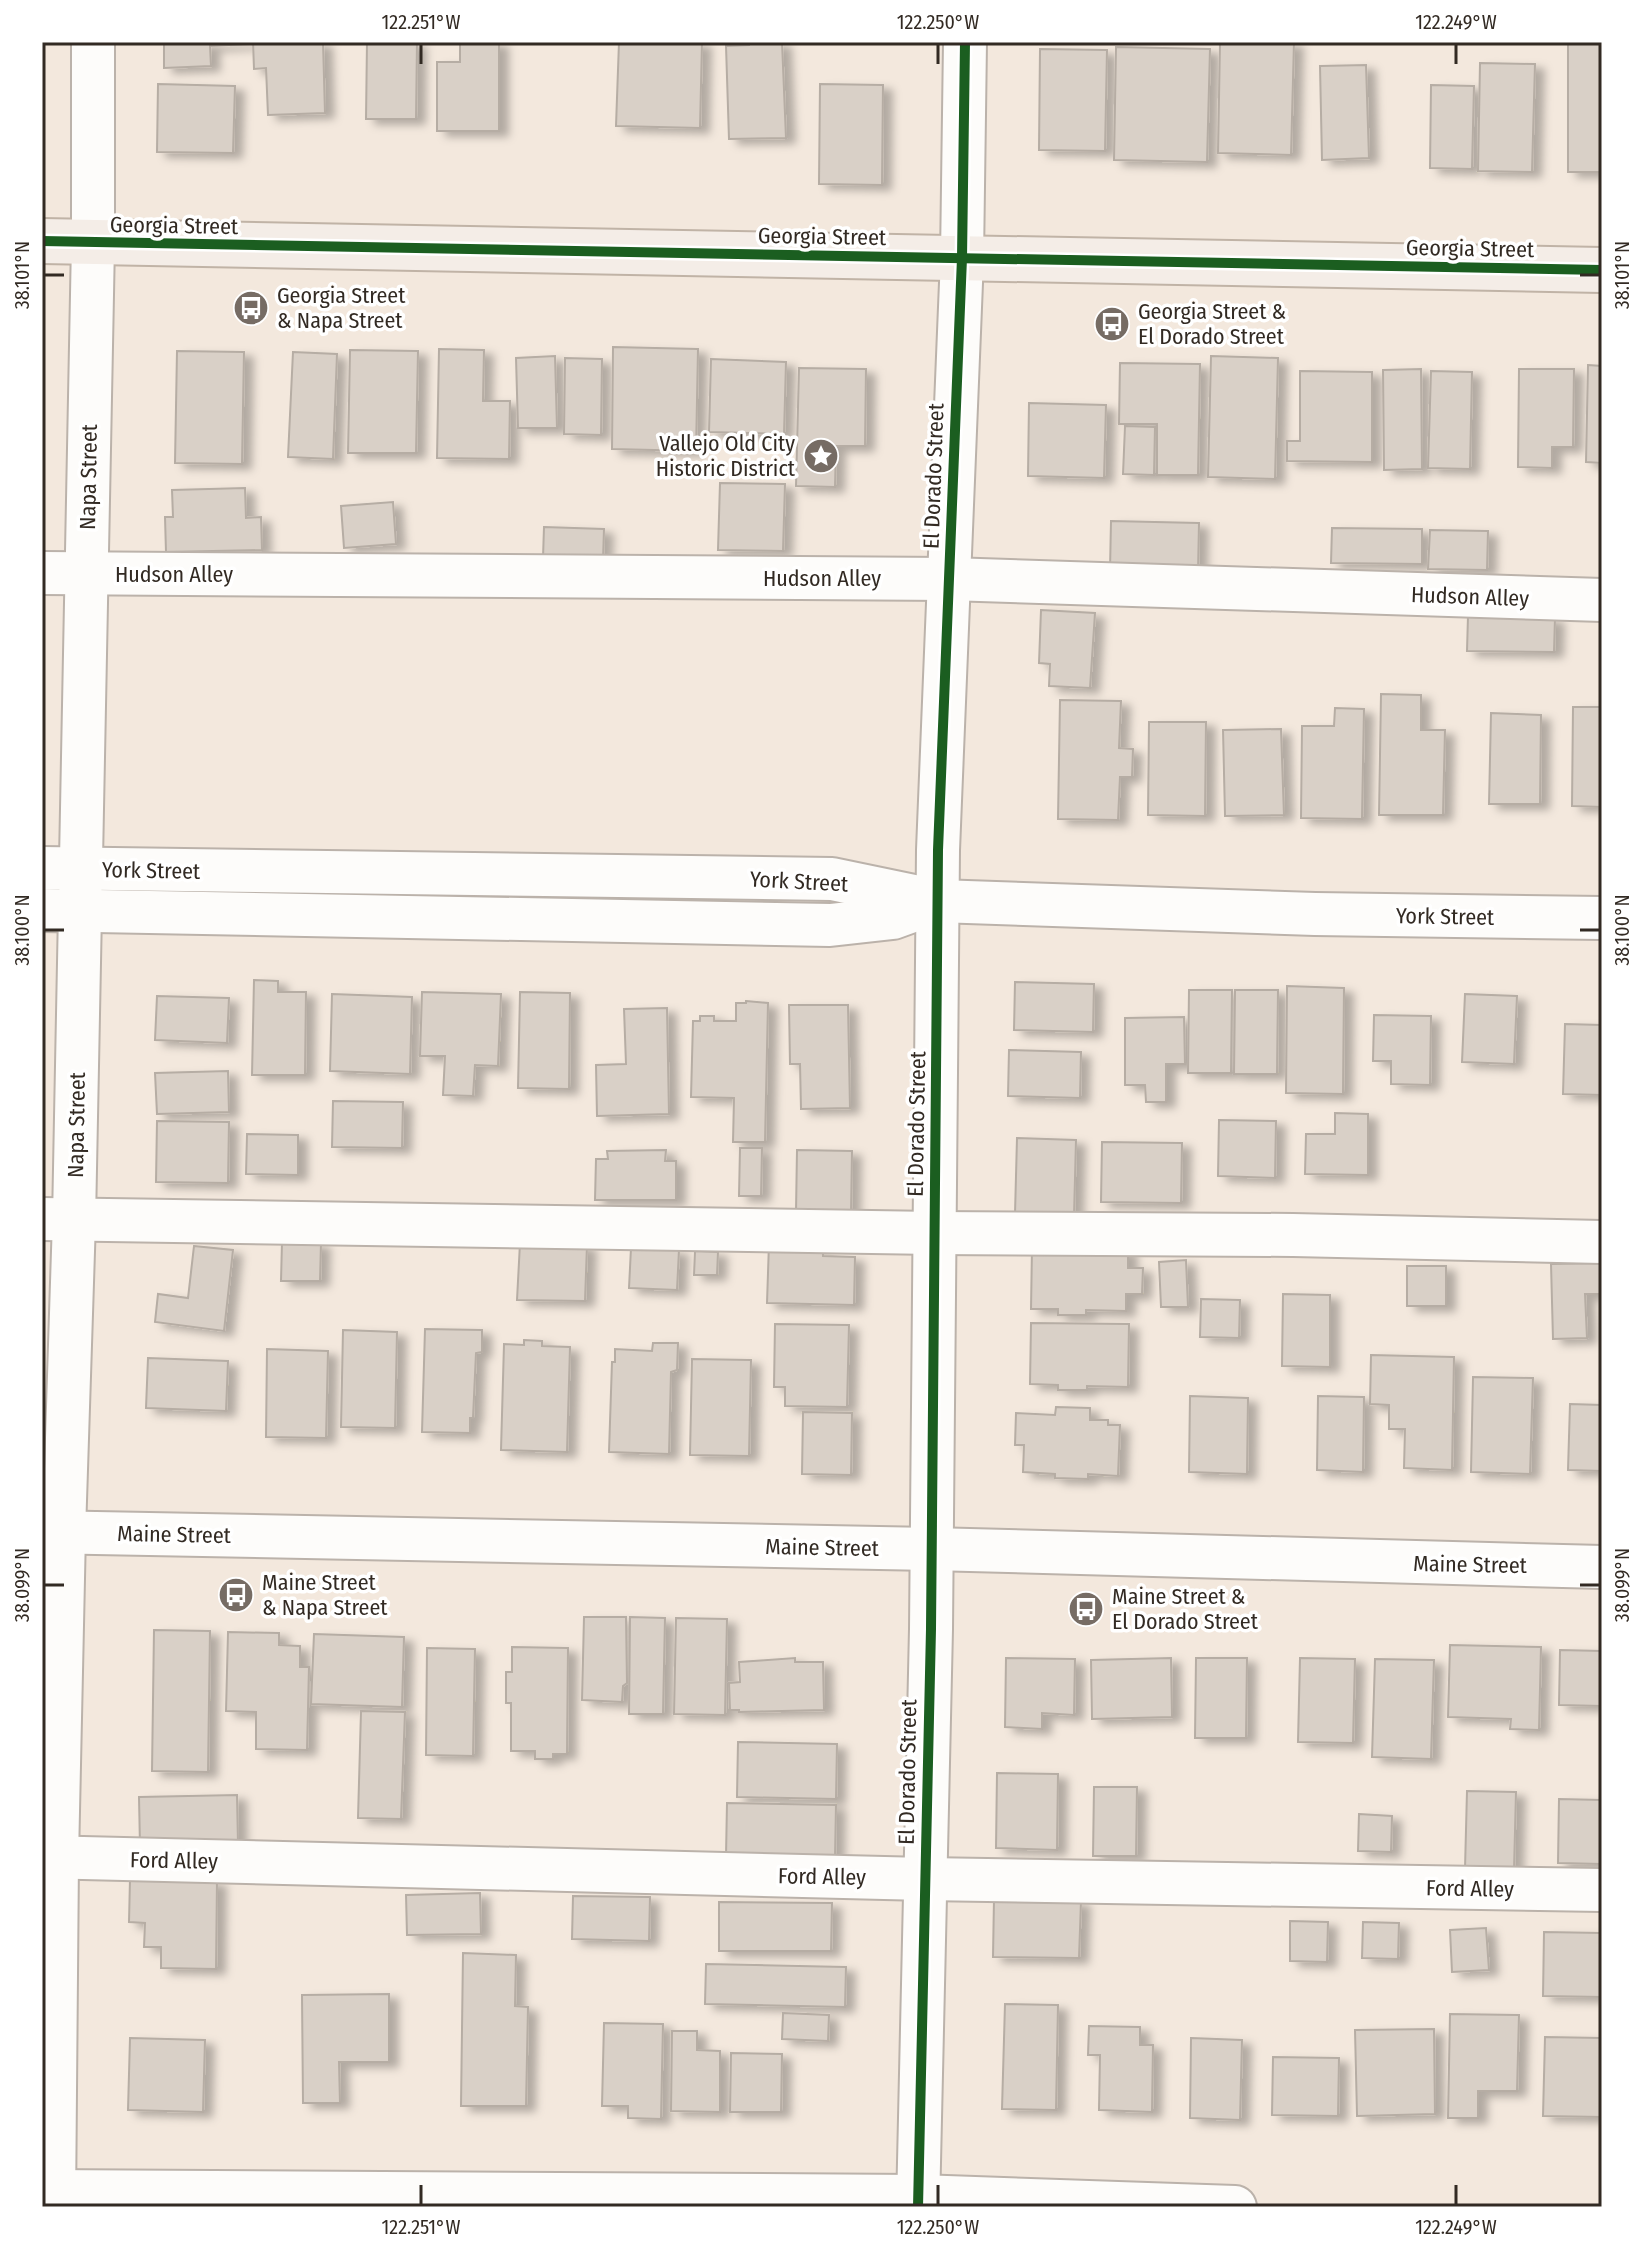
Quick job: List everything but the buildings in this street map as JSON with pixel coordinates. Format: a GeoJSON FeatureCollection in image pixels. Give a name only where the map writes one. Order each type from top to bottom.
{"type":"FeatureCollection","features":[{"type":"Feature","properties":{"kind":"main road","name":"Georgia Street"},"geometry":{"type":"LineString","coordinates":[[42,241],[1602,270]]}},
{"type":"Feature","properties":{"kind":"street","name":"Napa Street"},"geometry":{"type":"LineString","coordinates":[[50,2196],[49,1858],[60,910],[86,574],[93,243],[93,42]]}},
{"type":"Feature","properties":{"kind":"street","name":"El Dorado Street"},"geometry":{"type":"LineString","coordinates":[[918,2202],[931,1629],[938,850],[962,258],[965,42]]}},
{"type":"Feature","properties":{"kind":"street","name":"Hudson Alley"},"geometry":{"type":"LineString","coordinates":[[42,573],[949,579],[1602,600]]}},
{"type":"Feature","properties":{"kind":"street","name":"York Street"},"geometry":{"type":"LineString","coordinates":[[61,869],[832,879],[938,901],[1315,914],[1602,918]]}},
{"type":"Feature","properties":{"kind":"street"},"geometry":{"type":"LineString","coordinates":[[60,910],[830,925],[893,918],[938,901]]}},
{"type":"Feature","properties":{"kind":"street"},"geometry":{"type":"LineString","coordinates":[[58,1219],[1602,1242]]}},
{"type":"Feature","properties":{"kind":"street","name":"Maine Street"},"geometry":{"type":"LineString","coordinates":[[53,1532],[931,1549],[1602,1567]]}},
{"type":"Feature","properties":{"kind":"street","name":"Ford Alley"},"geometry":{"type":"LineString","coordinates":[[49,1858],[925,1879],[1602,1890]]}},
{"type":"Feature","properties":{"kind":"street"},"geometry":{"type":"LineString","coordinates":[[50,2196],[1235,2207]]}},
{"type":"Feature","properties":{"kind":"cycle path"},"geometry":{"type":"LineString","coordinates":[[918,2207],[931,1629],[938,850],[962,258],[965,42]]}},
{"type":"Feature","properties":{"kind":"cycle path"},"geometry":{"type":"LineString","coordinates":[[42,241],[1602,270]]}},
{"type":"Feature","properties":{"kind":"place","name":"Georgia Street & Napa Street"},"geometry":{"type":"Point","coordinates":[251,308]}},
{"type":"Feature","properties":{"kind":"place","name":"Georgia Street & El Dorado Street"},"geometry":{"type":"Point","coordinates":[1112,324]}},
{"type":"Feature","properties":{"kind":"place","name":"Vallejo Old City Historic District"},"geometry":{"type":"Point","coordinates":[821,456]}},
{"type":"Feature","properties":{"kind":"place","name":"Maine Street & Napa Street"},"geometry":{"type":"Point","coordinates":[236,1595]}},
{"type":"Feature","properties":{"kind":"place","name":"Maine Street & El Dorado Street"},"geometry":{"type":"Point","coordinates":[1086,1609]}}]}
